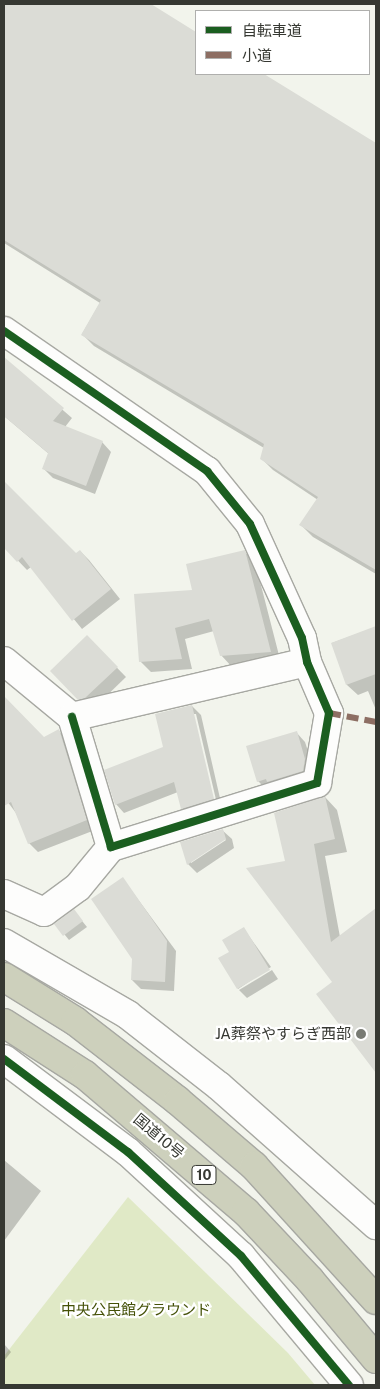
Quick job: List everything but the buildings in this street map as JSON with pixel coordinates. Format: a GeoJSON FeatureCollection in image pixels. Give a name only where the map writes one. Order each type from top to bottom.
{"type":"FeatureCollection","features":[{"type":"Feature","properties":{"kind":"highway","name":"10"},"geometry":{"type":"LineString","coordinates":[[4,977],[75,1021],[178,1101],[254,1166],[376,1300]]}},
{"type":"Feature","properties":{"kind":"highway","name":"国道10号"},"geometry":{"type":"LineString","coordinates":[[4,1023],[85,1075],[246,1212],[310,1280],[376,1358]]}},
{"type":"Feature","properties":{"kind":"street"},"geometry":{"type":"LineString","coordinates":[[4,331],[206,471],[250,524],[302,638],[307,662],[329,713],[317,783],[111,847],[78,887],[44,912],[4,894]]}},
{"type":"Feature","properties":{"kind":"street"},"geometry":{"type":"LineString","coordinates":[[4,661],[72,717],[111,847]]}},
{"type":"Feature","properties":{"kind":"street"},"geometry":{"type":"LineString","coordinates":[[72,717],[307,662]]}},
{"type":"Feature","properties":{"kind":"street"},"geometry":{"type":"LineString","coordinates":[[4,943],[128,1015],[219,1086],[376,1226]]}},
{"type":"Feature","properties":{"kind":"street"},"geometry":{"type":"LineString","coordinates":[[4,1059],[128,1152],[234,1250],[349,1385]]}},
{"type":"Feature","properties":{"kind":"green space","name":"中央公民館グラウンド"},"geometry":{"type":"Polygon","coordinates":[[[128,1197],[288,1353],[315,1385],[4,1385],[4,1356],[128,1197]]]}},
{"type":"Feature","properties":{"kind":"marked path"},"geometry":{"type":"LineString","coordinates":[[329,713],[376,722]]}},
{"type":"Feature","properties":{"kind":"cycle path"},"geometry":{"type":"LineString","coordinates":[[4,331],[207,471],[250,524],[302,638],[307,662],[329,713],[317,783],[111,847],[72,717]]}},
{"type":"Feature","properties":{"kind":"cycle path"},"geometry":{"type":"LineString","coordinates":[[4,1059],[128,1152],[241,1256],[349,1385]]}},
{"type":"Feature","properties":{"kind":"place","name":"JA葬祭やすらぎ西部"},"geometry":{"type":"Point","coordinates":[361,1034]}}]}
